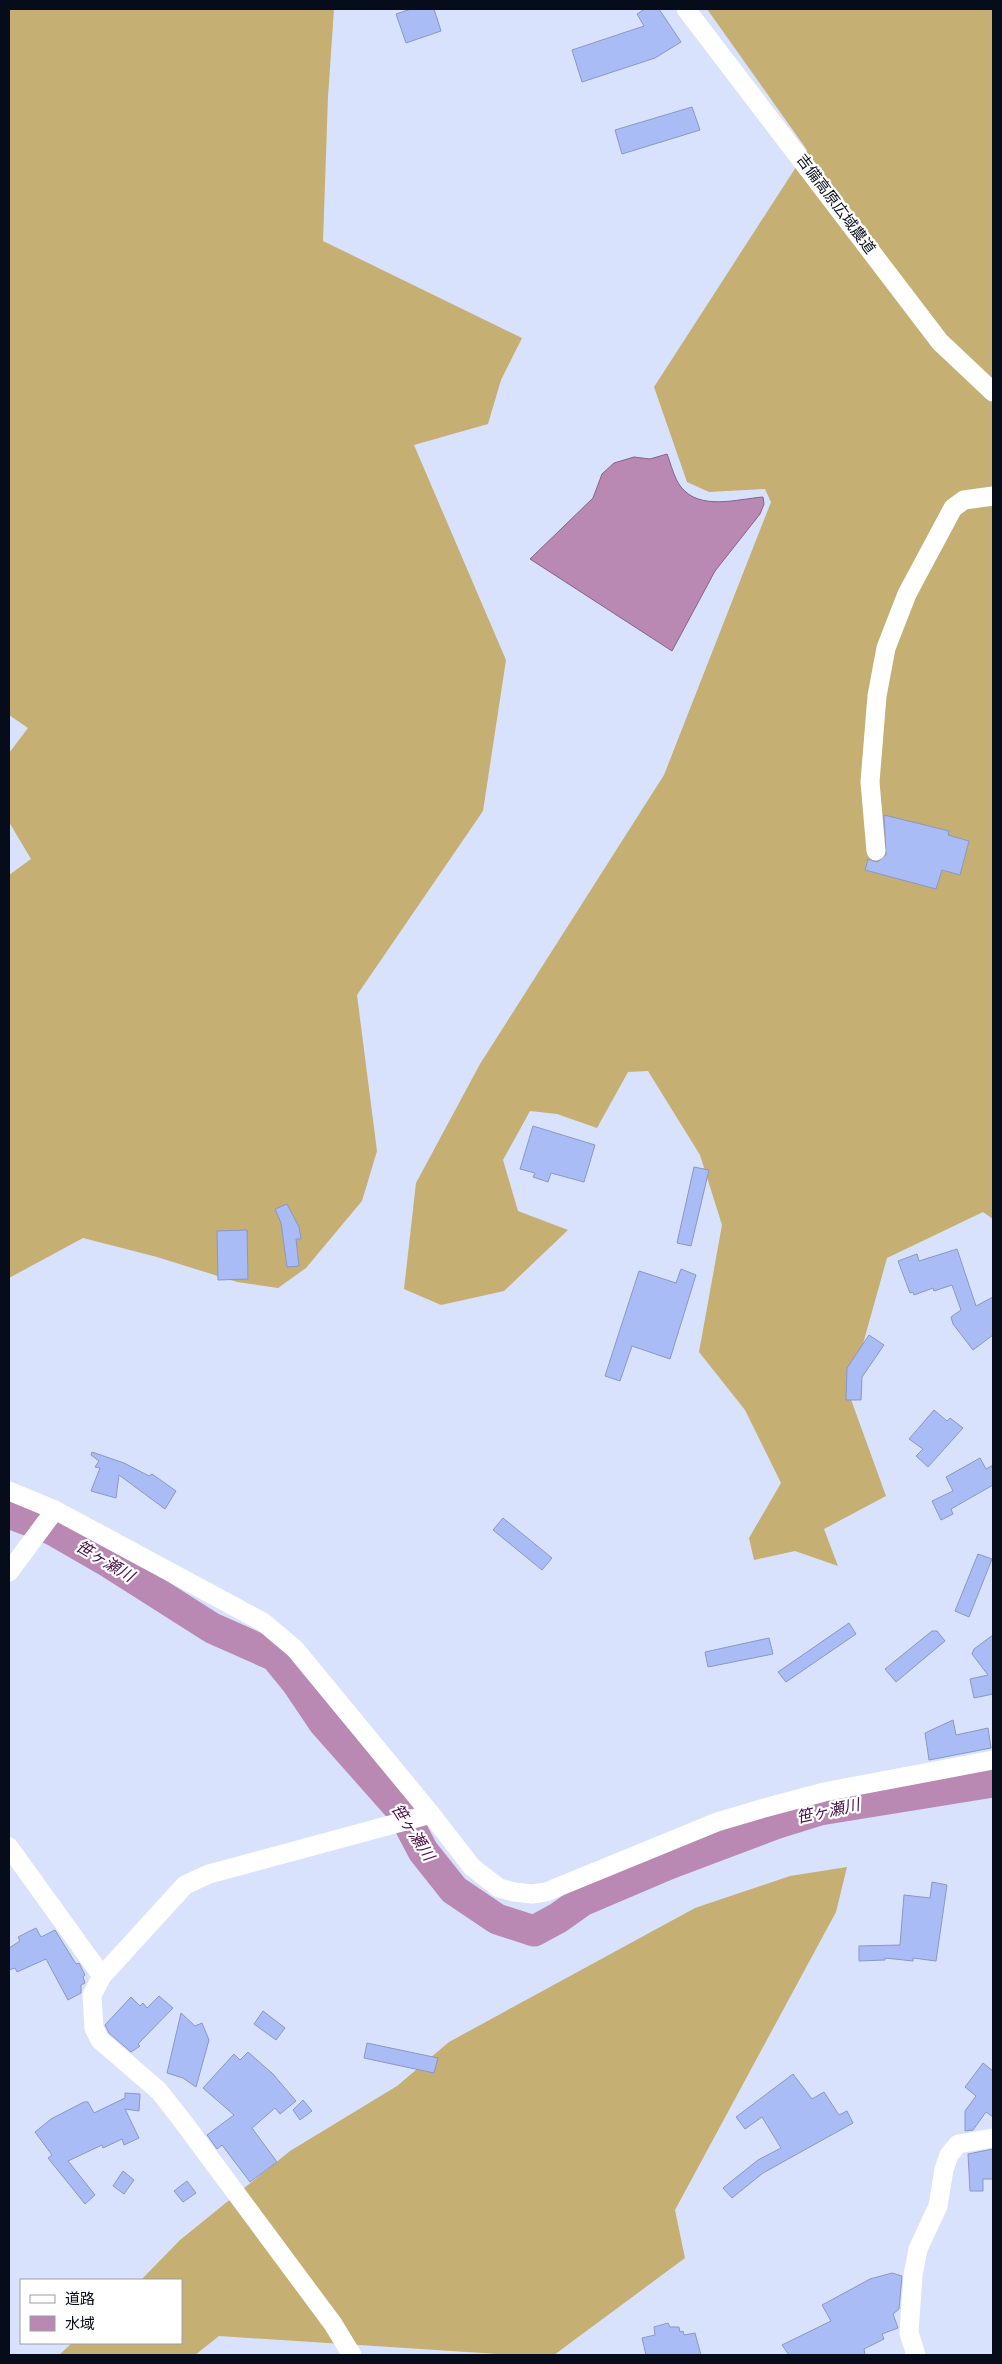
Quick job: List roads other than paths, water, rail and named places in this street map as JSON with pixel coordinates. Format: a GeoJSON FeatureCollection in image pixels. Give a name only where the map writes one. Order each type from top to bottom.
{"type":"FeatureCollection","features":[{"type":"Feature","properties":{"kind":"street","name":"吉備高原広域農道"},"geometry":{"type":"LineString","coordinates":[[686,9],[940,342],[993,392]]}},
{"type":"Feature","properties":{"kind":"street"},"geometry":{"type":"LineString","coordinates":[[876,851],[870,782],[877,696],[886,648],[907,594],[953,508],[964,500],[993,496]]}},
{"type":"Feature","properties":{"kind":"street"},"geometry":{"type":"LineString","coordinates":[[9,1491],[263,1622],[295,1649],[424,1816],[472,1867],[499,1888],[532,1894],[546,1892],[717,1822],[764,1808],[824,1792],[993,1760]]}},
{"type":"Feature","properties":{"kind":"street"},"geometry":{"type":"LineString","coordinates":[[9,1572],[38,1536],[52,1514]]}},
{"type":"Feature","properties":{"kind":"street"},"geometry":{"type":"LineString","coordinates":[[352,2355],[333,2324],[159,2091],[141,2074],[118,2058],[100,2040],[94,2028],[92,1995],[102,1976],[185,1886],[209,1874],[424,1816]]}},
{"type":"Feature","properties":{"kind":"street"},"geometry":{"type":"LineString","coordinates":[[9,1847],[102,1976]]}},
{"type":"Feature","properties":{"kind":"street"},"geometry":{"type":"LineString","coordinates":[[916,2355],[910,2333],[913,2275],[918,2249],[938,2206],[944,2169],[949,2155],[958,2144],[993,2138]]}},
{"type":"Feature","properties":{"kind":"water"},"geometry":{"type":"Polygon","coordinates":[[[667,454],[681,487],[698,499],[719,502],[763,497],[764,504],[760,514],[715,571],[672,651],[530,559],[593,498],[602,474],[614,463],[634,457],[650,459],[667,454]]]}},
{"type":"Feature","properties":{"kind":"waterway","name":"笹ヶ瀬川"},"geometry":{"type":"LineString","coordinates":[[9,1513],[53,1530],[105,1560],[212,1628],[275,1656],[297,1683],[324,1723],[402,1811],[423,1851],[454,1890],[497,1919],[534,1931],[558,1918],[582,1901],[669,1864],[775,1824],[820,1810],[993,1782]]}}]}
